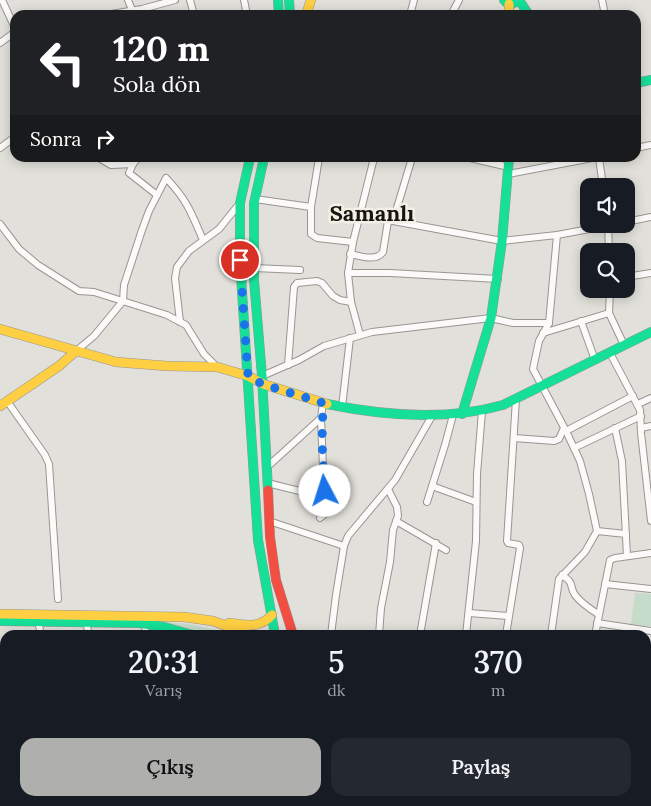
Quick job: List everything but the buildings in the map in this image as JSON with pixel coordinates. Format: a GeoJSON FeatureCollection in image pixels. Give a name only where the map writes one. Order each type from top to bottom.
{"type":"FeatureCollection","features":[{"type":"Feature","properties":{"kind":"main road"},"geometry":{"type":"LineString","coordinates":[[513,1],[523,10]]}},
{"type":"Feature","properties":{"kind":"main road"},"geometry":{"type":"LineString","coordinates":[[249,162],[240,203],[240,260],[258,540],[274,630]]}},
{"type":"Feature","properties":{"kind":"main road"},"geometry":{"type":"LineString","coordinates":[[263,162],[255,199],[254,268],[262,380],[268,521],[276,580],[291,630]]}},
{"type":"Feature","properties":{"kind":"main road"},"geometry":{"type":"LineString","coordinates":[[457,415],[491,318],[498,278],[509,166]]}},
{"type":"Feature","properties":{"kind":"main road"},"geometry":{"type":"LineString","coordinates":[[0,329],[116,362],[217,367],[262,380],[323,403],[404,415],[432,416],[482,411],[516,399],[651,332]]}},
{"type":"Feature","properties":{"kind":"main road"},"geometry":{"type":"LineString","coordinates":[[4,404],[59,366],[76,351]]}},
{"type":"Feature","properties":{"kind":"main road"},"geometry":{"type":"LineString","coordinates":[[0,614],[143,615],[184,617],[254,626],[262,625],[272,615]]}},
{"type":"Feature","properties":{"kind":"main road"},"geometry":{"type":"LineString","coordinates":[[0,621],[146,624],[175,630]]}},
{"type":"Feature","properties":{"kind":"main road"},"geometry":{"type":"LineString","coordinates":[[213,621],[237,630]]}},
{"type":"Feature","properties":{"kind":"street"},"geometry":{"type":"LineString","coordinates":[[2,0],[10,17]]}},
{"type":"Feature","properties":{"kind":"street"},"geometry":{"type":"LineString","coordinates":[[147,10],[175,0]]}},
{"type":"Feature","properties":{"kind":"street"},"geometry":{"type":"LineString","coordinates":[[106,162],[111,165],[133,164],[129,173],[157,195]]}},
{"type":"Feature","properties":{"kind":"street"},"geometry":{"type":"LineString","coordinates":[[318,162],[311,207],[310,230],[313,236],[317,238],[353,242]]}},
{"type":"Feature","properties":{"kind":"street"},"geometry":{"type":"LineString","coordinates":[[360,335],[351,302],[348,273],[350,254],[373,162]]}},
{"type":"Feature","properties":{"kind":"street"},"geometry":{"type":"LineString","coordinates":[[350,254],[374,258],[381,255],[390,221],[411,162]]}},
{"type":"Feature","properties":{"kind":"street"},"geometry":{"type":"LineString","coordinates":[[490,162],[509,166],[550,162]]}},
{"type":"Feature","properties":{"kind":"street"},"geometry":{"type":"LineString","coordinates":[[600,162],[602,178]]}},
{"type":"Feature","properties":{"kind":"street"},"geometry":{"type":"LineString","coordinates":[[76,351],[94,336],[123,301],[128,270],[145,220],[166,178],[188,205],[202,240]]}},
{"type":"Feature","properties":{"kind":"street"},"geometry":{"type":"LineString","coordinates":[[255,199],[311,207]]}},
{"type":"Feature","properties":{"kind":"street"},"geometry":{"type":"LineString","coordinates":[[180,322],[175,278],[177,267],[189,251],[219,229],[240,203]]}},
{"type":"Feature","properties":{"kind":"street"},"geometry":{"type":"LineString","coordinates":[[360,216],[502,241],[580,229]]}},
{"type":"Feature","properties":{"kind":"street"},"geometry":{"type":"LineString","coordinates":[[635,220],[651,217]]}},
{"type":"Feature","properties":{"kind":"street"},"geometry":{"type":"LineString","coordinates":[[0,224],[19,249],[79,291],[94,292],[123,301],[167,315],[186,325],[204,354],[217,367]]}},
{"type":"Feature","properties":{"kind":"street"},"geometry":{"type":"LineString","coordinates":[[552,630],[557,585],[562,575],[585,552],[597,531],[589,494],[574,448],[535,375],[533,365],[539,341],[549,322],[557,234]]}},
{"type":"Feature","properties":{"kind":"street"},"geometry":{"type":"LineString","coordinates":[[254,268],[300,270]]}},
{"type":"Feature","properties":{"kind":"street"},"geometry":{"type":"LineString","coordinates":[[348,273],[390,272],[498,278]]}},
{"type":"Feature","properties":{"kind":"street"},"geometry":{"type":"LineString","coordinates":[[635,276],[651,273]]}},
{"type":"Feature","properties":{"kind":"street"},"geometry":{"type":"LineString","coordinates":[[288,365],[294,291],[297,283],[317,281],[322,283],[332,296],[351,302]]}},
{"type":"Feature","properties":{"kind":"street"},"geometry":{"type":"LineString","coordinates":[[610,298],[610,313],[624,345]]}},
{"type":"Feature","properties":{"kind":"street"},"geometry":{"type":"LineString","coordinates":[[544,333],[610,313]]}},
{"type":"Feature","properties":{"kind":"street"},"geometry":{"type":"LineString","coordinates":[[262,380],[324,346],[380,330],[491,318],[513,323],[549,322]]}},
{"type":"Feature","properties":{"kind":"street"},"geometry":{"type":"LineString","coordinates":[[581,321],[595,360]]}},
{"type":"Feature","properties":{"kind":"street"},"geometry":{"type":"LineString","coordinates":[[342,407],[350,338]]}},
{"type":"Feature","properties":{"kind":"street"},"geometry":{"type":"LineString","coordinates":[[610,353],[638,404],[641,416],[649,481],[651,521]]}},
{"type":"Feature","properties":{"kind":"street"},"geometry":{"type":"LineString","coordinates":[[514,438],[554,441],[565,430],[634,396]]}},
{"type":"Feature","properties":{"kind":"street"},"geometry":{"type":"LineString","coordinates":[[638,404],[651,398]]}},
{"type":"Feature","properties":{"kind":"street"},"geometry":{"type":"LineString","coordinates":[[507,630],[520,548],[518,545],[508,543],[507,541],[516,399]]}},
{"type":"Feature","properties":{"kind":"street"},"geometry":{"type":"LineString","coordinates":[[320,518],[326,514],[321,418],[323,403]]}},
{"type":"Feature","properties":{"kind":"street"},"geometry":{"type":"LineString","coordinates":[[4,404],[45,455],[48,464],[58,598]]}},
{"type":"Feature","properties":{"kind":"street"},"geometry":{"type":"LineString","coordinates":[[467,630],[476,541],[478,455],[482,411]]}},
{"type":"Feature","properties":{"kind":"street"},"geometry":{"type":"LineString","coordinates":[[427,502],[457,415]]}},
{"type":"Feature","properties":{"kind":"street"},"geometry":{"type":"LineString","coordinates":[[332,630],[344,546],[350,531],[388,489],[402,469],[432,416]]}},
{"type":"Feature","properties":{"kind":"street"},"geometry":{"type":"LineString","coordinates":[[574,448],[641,416]]}},
{"type":"Feature","properties":{"kind":"street"},"geometry":{"type":"LineString","coordinates":[[266,468],[321,418]]}},
{"type":"Feature","properties":{"kind":"street"},"geometry":{"type":"LineString","coordinates":[[641,428],[651,426]]}},
{"type":"Feature","properties":{"kind":"street"},"geometry":{"type":"LineString","coordinates":[[615,428],[622,454],[627,556]]}},
{"type":"Feature","properties":{"kind":"street"},"geometry":{"type":"LineString","coordinates":[[267,483],[316,495],[324,493]]}},
{"type":"Feature","properties":{"kind":"street"},"geometry":{"type":"LineString","coordinates":[[432,486],[476,502]]}},
{"type":"Feature","properties":{"kind":"street"},"geometry":{"type":"LineString","coordinates":[[379,630],[381,608],[390,562],[392,530],[398,516],[397,507],[388,489]]}},
{"type":"Feature","properties":{"kind":"street"},"geometry":{"type":"LineString","coordinates":[[268,521],[344,546]]}},
{"type":"Feature","properties":{"kind":"street"},"geometry":{"type":"LineString","coordinates":[[396,521],[446,550]]}},
{"type":"Feature","properties":{"kind":"street"},"geometry":{"type":"LineString","coordinates":[[597,531],[626,534]]}},
{"type":"Feature","properties":{"kind":"street"},"geometry":{"type":"LineString","coordinates":[[421,630],[436,543]]}},
{"type":"Feature","properties":{"kind":"street"},"geometry":{"type":"LineString","coordinates":[[596,630],[610,560],[651,553]]}},
{"type":"Feature","properties":{"kind":"street"},"geometry":{"type":"LineString","coordinates":[[562,575],[571,582],[574,593],[582,602],[598,614]]}},
{"type":"Feature","properties":{"kind":"street"},"geometry":{"type":"LineString","coordinates":[[605,584],[651,590]]}},
{"type":"Feature","properties":{"kind":"street"},"geometry":{"type":"LineString","coordinates":[[469,613],[508,616]]}},
{"type":"Feature","properties":{"kind":"street"},"geometry":{"type":"LineString","coordinates":[[38,621],[40,630]]}},
{"type":"Feature","properties":{"kind":"street"},"geometry":{"type":"LineString","coordinates":[[86,622],[88,630]]}},
{"type":"Feature","properties":{"kind":"street"},"geometry":{"type":"LineString","coordinates":[[597,623],[644,630]]}},
{"type":"Feature","properties":{"kind":"street"},"geometry":{"type":"LineString","coordinates":[[145,630],[146,624]]}},
{"type":"Feature","properties":{"kind":"green space"},"geometry":{"type":"Polygon","coordinates":[[[635,593],[651,594],[651,626],[631,624],[635,593]]]}},
{"type":"Feature","properties":{"kind":"green space"},"geometry":{"type":"Polygon","coordinates":[[[154,621],[189,624],[215,630],[186,630],[154,621]]]}},
{"type":"Feature","properties":{"kind":"traffic: fast"},"geometry":{"type":"LineString","coordinates":[[278,0],[279,10]]}},
{"type":"Feature","properties":{"kind":"traffic: fast"},"geometry":{"type":"LineString","coordinates":[[289,0],[290,10]]}},
{"type":"Feature","properties":{"kind":"traffic: fast"},"geometry":{"type":"LineString","coordinates":[[504,0],[512,4],[518,0]]}},
{"type":"Feature","properties":{"kind":"traffic: fast"},"geometry":{"type":"LineString","coordinates":[[519,0],[526,10]]}},
{"type":"Feature","properties":{"kind":"traffic: fast"},"geometry":{"type":"LineString","coordinates":[[641,82],[651,80]]}},
{"type":"Feature","properties":{"kind":"traffic: fast"},"geometry":{"type":"LineString","coordinates":[[249,162],[240,203],[240,260],[258,540],[274,630]]}},
{"type":"Feature","properties":{"kind":"traffic: fast"},"geometry":{"type":"LineString","coordinates":[[263,162],[254,203],[254,280],[262,376],[268,490]]}},
{"type":"Feature","properties":{"kind":"traffic: fast"},"geometry":{"type":"LineString","coordinates":[[462,414],[491,318],[502,241],[509,162]]}},
{"type":"Feature","properties":{"kind":"traffic: fast"},"geometry":{"type":"LineString","coordinates":[[327,404],[393,414],[415,415],[438,415],[481,410],[503,405],[651,332]]}},
{"type":"Feature","properties":{"kind":"traffic: fast"},"geometry":{"type":"LineString","coordinates":[[0,621],[139,623],[175,630]]}},
{"type":"Feature","properties":{"kind":"traffic: slow"},"geometry":{"type":"LineString","coordinates":[[308,10],[311,0]]}},
{"type":"Feature","properties":{"kind":"traffic: slow"},"geometry":{"type":"LineString","coordinates":[[509,4],[509,10]]}},
{"type":"Feature","properties":{"kind":"traffic: slow"},"geometry":{"type":"LineString","coordinates":[[0,329],[116,362],[217,367],[327,404]]}},
{"type":"Feature","properties":{"kind":"traffic: slow"},"geometry":{"type":"LineString","coordinates":[[0,406],[59,366],[76,351]]}},
{"type":"Feature","properties":{"kind":"traffic: slow"},"geometry":{"type":"LineString","coordinates":[[0,614],[184,617],[213,621],[237,630]]}},
{"type":"Feature","properties":{"kind":"traffic: slow"},"geometry":{"type":"LineString","coordinates":[[229,623],[252,625],[262,622],[272,615]]}},
{"type":"Feature","properties":{"kind":"traffic: jam"},"geometry":{"type":"LineString","coordinates":[[268,490],[270,537],[276,580],[291,630]]}},
{"type":"Feature","properties":{"kind":"district","name":"Samanlı"},"geometry":{"type":"Point","coordinates":[372,213]}},
{"type":"Feature","properties":{"kind":"route"},"geometry":{"type":"LineString","coordinates":[[240,260],[248,376],[262,384],[323,403],[321,418],[325,491]]}}]}
